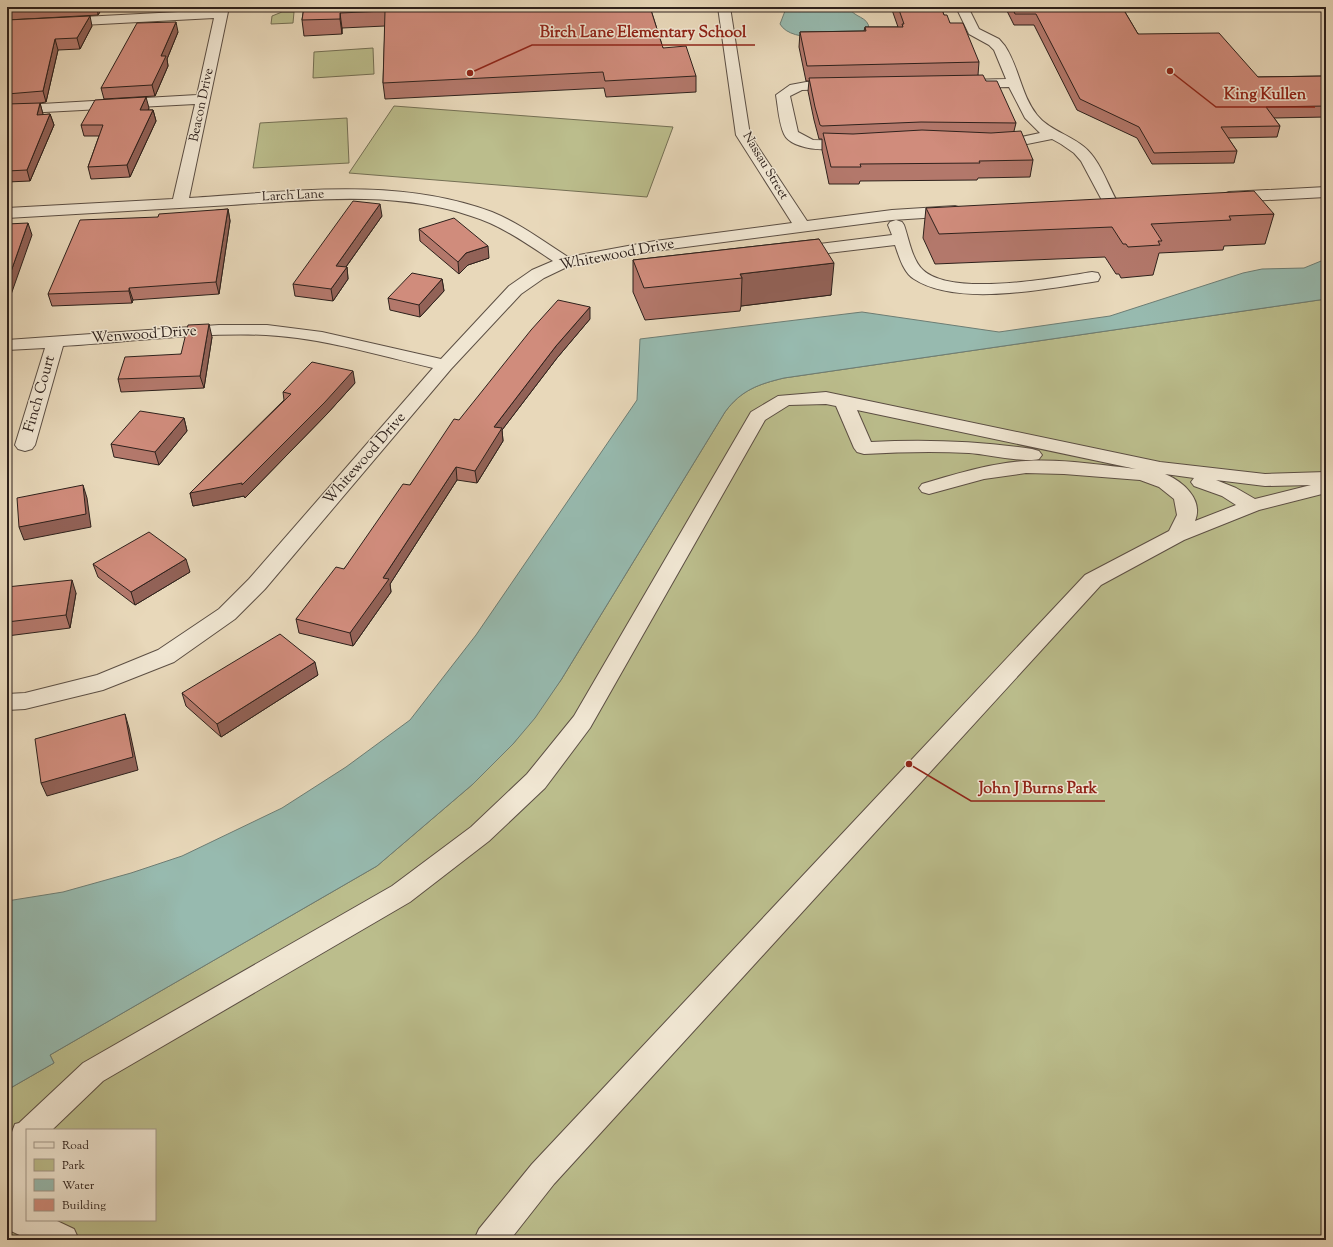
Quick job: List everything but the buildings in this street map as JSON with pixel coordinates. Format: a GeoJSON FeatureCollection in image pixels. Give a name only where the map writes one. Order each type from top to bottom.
{"type":"FeatureCollection","features":[{"type":"Feature","properties":{"kind":"street","name":"Nassau Street"},"geometry":{"type":"LineString","coordinates":[[724,7],[743,135],[802,226]]}},
{"type":"Feature","properties":{"kind":"street"},"geometry":{"type":"LineString","coordinates":[[962,7],[974,31],[994,42],[1000,49],[1031,116],[1039,126],[1084,154],[1118,203],[1094,204]]}},
{"type":"Feature","properties":{"kind":"street"},"geometry":{"type":"LineString","coordinates":[[7,25],[222,11]]}},
{"type":"Feature","properties":{"kind":"street","name":"Beacon Drive"},"geometry":{"type":"LineString","coordinates":[[180,203],[222,11]]}},
{"type":"Feature","properties":{"kind":"street"},"geometry":{"type":"LineString","coordinates":[[952,84],[1015,83]]}},
{"type":"Feature","properties":{"kind":"street"},"geometry":{"type":"LineString","coordinates":[[850,85],[802,86],[787,90],[783,95],[791,134],[795,138],[811,144],[868,144]]}},
{"type":"Feature","properties":{"kind":"street"},"geometry":{"type":"LineString","coordinates":[[7,110],[203,99]]}},
{"type":"Feature","properties":{"kind":"street"},"geometry":{"type":"LineString","coordinates":[[984,143],[1012,143],[1052,135]]}},
{"type":"Feature","properties":{"kind":"street"},"geometry":{"type":"LineString","coordinates":[[1218,198],[1326,192]]}},
{"type":"Feature","properties":{"kind":"street","name":"Larch Lane"},"geometry":{"type":"LineString","coordinates":[[7,214],[326,194],[406,196],[432,200],[477,212],[514,230],[565,262]]}},
{"type":"Feature","properties":{"kind":"street","name":"Whitewood Drive"},"geometry":{"type":"LineString","coordinates":[[7,702],[25,701],[103,682],[166,656],[226,614],[257,584],[445,365],[515,290],[538,274],[565,262],[655,246],[892,215],[970,211]]}},
{"type":"Feature","properties":{"kind":"street"},"geometry":{"type":"LineString","coordinates":[[892,215],[910,261],[918,274],[933,281],[957,287],[1002,289],[1092,277]]}},
{"type":"Feature","properties":{"kind":"street"},"geometry":{"type":"LineString","coordinates":[[784,254],[901,239]]}},
{"type":"Feature","properties":{"kind":"street","name":"Wenwood Drive"},"geometry":{"type":"LineString","coordinates":[[7,345],[219,330],[267,330],[322,337],[445,365]]}},
{"type":"Feature","properties":{"kind":"street","name":"Finch Court"},"geometry":{"type":"LineString","coordinates":[[25,445],[56,342]]}},
{"type":"Feature","properties":{"kind":"street"},"geometry":{"type":"LineString","coordinates":[[32,1129],[93,1072],[400,894],[480,834],[536,781],[582,722],[758,416],[785,400],[826,398],[1158,472],[1229,492],[1252,506]]}},
{"type":"Feature","properties":{"kind":"street"},"geometry":{"type":"LineString","coordinates":[[844,402],[864,448],[901,446],[962,446],[1004,450],[1158,472],[1177,489],[1187,503],[1187,516],[1177,535]]}},
{"type":"Feature","properties":{"kind":"street"},"geometry":{"type":"LineString","coordinates":[[930,488],[1011,468],[1040,467],[1158,472],[1265,480],[1326,478]]}},
{"type":"Feature","properties":{"kind":"street"},"geometry":{"type":"LineString","coordinates":[[490,1240],[554,1162],[1093,580],[1177,535],[1252,506],[1326,486]]}},
{"type":"Feature","properties":{"kind":"street"},"geometry":{"type":"LineString","coordinates":[[7,1163],[26,1136]]}},
{"type":"Feature","properties":{"kind":"street"},"geometry":{"type":"LineString","coordinates":[[26,1141],[16,1182],[22,1220],[63,1240]]}},
{"type":"Feature","properties":{"kind":"green space"},"geometry":{"type":"Polygon","coordinates":[[[282,12],[294,12],[293,23],[271,24],[272,16],[282,12]]]}},
{"type":"Feature","properties":{"kind":"green space"},"geometry":{"type":"Polygon","coordinates":[[[373,48],[374,74],[313,78],[314,52],[373,48]]]}},
{"type":"Feature","properties":{"kind":"green space"},"geometry":{"type":"Polygon","coordinates":[[[394,106],[673,127],[647,197],[349,173],[394,106]]]}},
{"type":"Feature","properties":{"kind":"green space"},"geometry":{"type":"Polygon","coordinates":[[[347,118],[349,163],[253,168],[260,123],[347,118]]]}},
{"type":"Feature","properties":{"kind":"green space"},"geometry":{"type":"Polygon","coordinates":[[[1326,299],[1326,1240],[7,1240],[7,1090],[54,1063],[50,1055],[377,866],[473,784],[513,744],[561,680],[725,412],[737,398],[744,393],[766,383],[784,378],[1326,299]]]}},
{"type":"Feature","properties":{"kind":"water"},"geometry":{"type":"Polygon","coordinates":[[[784,7],[849,7],[851,11],[864,19],[869,29],[865,34],[832,37],[807,37],[795,35],[786,30],[780,24],[785,11],[784,7]]]}},
{"type":"Feature","properties":{"kind":"water"},"geometry":{"type":"Polygon","coordinates":[[[1326,259],[1326,299],[784,378],[766,383],[744,393],[731,404],[725,412],[561,680],[535,718],[513,744],[473,784],[377,866],[50,1055],[54,1063],[7,1090],[7,901],[63,892],[131,873],[182,856],[282,808],[346,767],[410,720],[476,635],[637,400],[640,339],[862,312],[999,332],[1110,316],[1243,273],[1262,269],[1304,268],[1326,259]]]}},
{"type":"Feature","properties":{"kind":"place","name":"King Kullen"},"geometry":{"type":"Point","coordinates":[1170,71]}},
{"type":"Feature","properties":{"kind":"place","name":"Birch Lane Elementary School"},"geometry":{"type":"Point","coordinates":[470,73]}},
{"type":"Feature","properties":{"kind":"place","name":"John J Burns Park"},"geometry":{"type":"Point","coordinates":[909,764]}}]}
